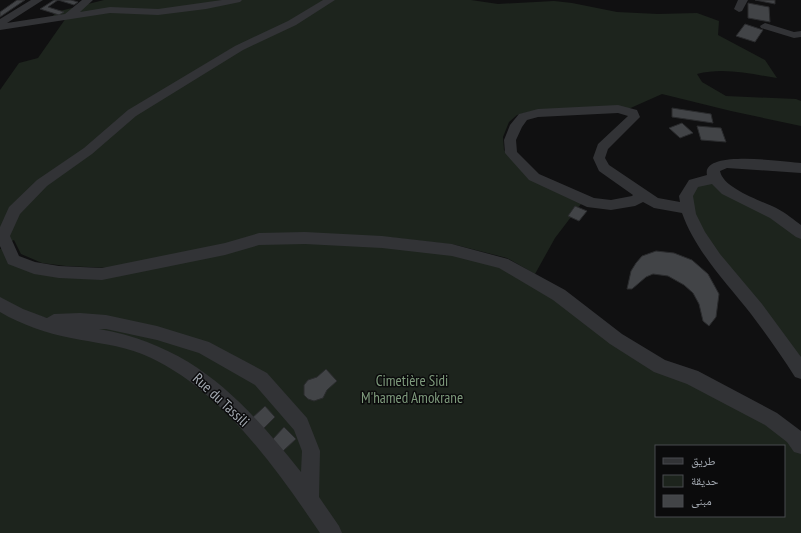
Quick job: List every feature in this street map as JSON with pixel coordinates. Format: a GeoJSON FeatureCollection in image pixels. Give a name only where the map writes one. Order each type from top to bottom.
{"type":"FeatureCollection","features":[{"type":"Feature","properties":{"kind":"street"},"geometry":{"type":"LineString","coordinates":[[0,23],[38,0]]}},
{"type":"Feature","properties":{"kind":"street"},"geometry":{"type":"LineString","coordinates":[[67,17],[88,0]]}},
{"type":"Feature","properties":{"kind":"street"},"geometry":{"type":"LineString","coordinates":[[0,28],[110,10],[158,12],[206,6],[237,0]]}},
{"type":"Feature","properties":{"kind":"street"},"geometry":{"type":"LineString","coordinates":[[330,0],[292,23],[239,48],[132,113],[88,151],[42,183],[14,210],[3,236],[3,246],[13,260],[34,268],[59,272],[102,274],[225,249],[259,239],[305,238],[382,242],[452,250],[503,263],[559,295],[616,339],[660,366],[692,377],[771,419],[793,436],[801,445]]}},
{"type":"Feature","properties":{"kind":"street"},"geometry":{"type":"LineString","coordinates":[[765,26],[794,35],[801,34]]}},
{"type":"Feature","properties":{"kind":"street"},"geometry":{"type":"LineString","coordinates":[[644,196],[635,201],[611,205],[592,203],[534,177],[511,153],[510,140],[516,125],[523,117],[538,113],[618,109],[633,112],[634,117],[602,147],[599,158],[604,168],[644,196],[654,203],[687,209]]}},
{"type":"Feature","properties":{"kind":"street"},"geometry":{"type":"LineString","coordinates":[[801,168],[727,163],[713,169],[715,178],[727,190],[775,214],[801,233]]}},
{"type":"Feature","properties":{"kind":"street"},"geometry":{"type":"LineString","coordinates":[[715,178],[703,178],[695,181],[689,188],[686,196],[687,209],[708,252],[755,308],[801,371]]}},
{"type":"Feature","properties":{"kind":"street","name":"Rue du Tassili"},"geometry":{"type":"LineString","coordinates":[[0,304],[22,317],[48,327],[108,337],[147,348],[189,370],[224,399],[270,449],[308,498],[332,533]]}},
{"type":"Feature","properties":{"kind":"street"},"geometry":{"type":"LineString","coordinates":[[34,322],[80,320],[106,322],[158,332],[204,347],[261,378],[301,424],[311,451],[308,498]]}},
{"type":"Feature","properties":{"kind":"green space"},"geometry":{"type":"Polygon","coordinates":[[[104,0],[471,0],[498,4],[554,1],[617,12],[658,14],[697,13],[719,21],[718,35],[765,60],[777,78],[737,72],[717,71],[697,74],[702,82],[726,96],[796,99],[801,101],[801,126],[662,94],[626,110],[532,111],[517,115],[509,122],[503,137],[504,150],[512,160],[584,200],[555,238],[535,274],[507,258],[456,245],[387,237],[230,244],[109,268],[66,266],[42,263],[21,254],[14,240],[0,247],[0,90],[19,63],[38,58],[66,18],[53,16],[56,12],[104,0]]]}},
{"type":"Feature","properties":{"kind":"green space"},"geometry":{"type":"Polygon","coordinates":[[[703,178],[801,233],[801,371],[696,230],[689,188],[703,178]]]}},
{"type":"Feature","properties":{"kind":"green space","name":"Cimetière Sidi M'hamed Amokrane"},"geometry":{"type":"Polygon","coordinates":[[[259,239],[382,242],[503,263],[616,339],[801,445],[801,533],[339,533],[192,367],[27,314],[0,298],[0,249],[5,247],[12,262],[81,273],[259,239]]]}},
{"type":"Feature","properties":{"kind":"green space"},"geometry":{"type":"Polygon","coordinates":[[[0,304],[147,348],[224,399],[332,533],[0,533],[0,304]]]}},
{"type":"Feature","properties":{"kind":"building"},"geometry":{"type":"Polygon","coordinates":[[[17,0],[25,0],[0,17],[0,12],[17,0]]]}},
{"type":"Feature","properties":{"kind":"building"},"geometry":{"type":"Polygon","coordinates":[[[54,0],[58,0],[48,7],[64,12],[59,15],[40,9],[54,0]]]}},
{"type":"Feature","properties":{"kind":"building"},"geometry":{"type":"Polygon","coordinates":[[[58,0],[71,0],[78,2],[74,5],[58,0]]]}},
{"type":"Feature","properties":{"kind":"building"},"geometry":{"type":"Polygon","coordinates":[[[755,0],[775,0],[775,4],[755,0]]]}},
{"type":"Feature","properties":{"kind":"building"},"geometry":{"type":"Polygon","coordinates":[[[748,3],[769,7],[770,22],[748,18],[748,3]]]}},
{"type":"Feature","properties":{"kind":"building"},"geometry":{"type":"Polygon","coordinates":[[[745,24],[763,30],[755,42],[736,36],[745,24]]]}},
{"type":"Feature","properties":{"kind":"building"},"geometry":{"type":"Polygon","coordinates":[[[672,108],[711,114],[713,123],[672,117],[672,108]]]}},
{"type":"Feature","properties":{"kind":"building"},"geometry":{"type":"Polygon","coordinates":[[[682,123],[693,133],[680,138],[669,128],[682,123]]]}},
{"type":"Feature","properties":{"kind":"building"},"geometry":{"type":"Polygon","coordinates":[[[697,126],[721,128],[726,142],[701,140],[697,126]]]}},
{"type":"Feature","properties":{"kind":"building"},"geometry":{"type":"Polygon","coordinates":[[[575,206],[587,211],[579,221],[568,216],[575,206]]]}},
{"type":"Feature","properties":{"kind":"building"},"geometry":{"type":"Polygon","coordinates":[[[656,251],[674,253],[692,260],[708,274],[719,294],[716,317],[709,326],[703,321],[699,304],[693,293],[684,285],[668,276],[653,274],[646,277],[632,289],[627,289],[631,271],[636,263],[642,256],[656,251]]]}},
{"type":"Feature","properties":{"kind":"building"},"geometry":{"type":"Polygon","coordinates":[[[326,369],[337,381],[327,390],[323,398],[314,401],[308,399],[304,395],[304,385],[308,380],[317,377],[326,369]]]}},
{"type":"Feature","properties":{"kind":"building"},"geometry":{"type":"Polygon","coordinates":[[[265,406],[275,417],[263,429],[252,418],[265,406]]]}},
{"type":"Feature","properties":{"kind":"building"},"geometry":{"type":"Polygon","coordinates":[[[284,427],[296,439],[283,451],[272,440],[284,427]]]}}]}
